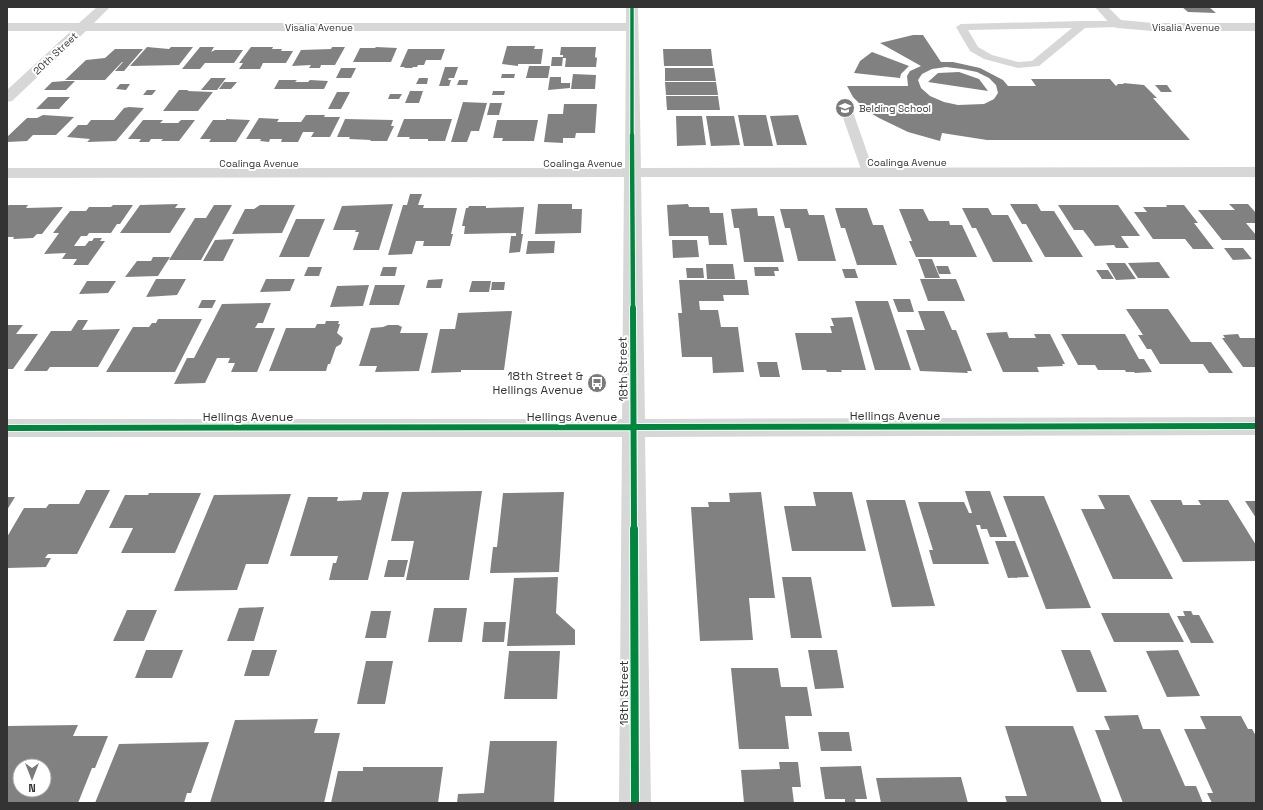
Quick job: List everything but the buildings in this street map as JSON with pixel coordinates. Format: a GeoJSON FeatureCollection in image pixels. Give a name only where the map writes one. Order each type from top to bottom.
{"type":"FeatureCollection","features":[{"type":"Feature","properties":{"kind":"street","name":"20th Street"},"geometry":{"type":"LineString","coordinates":[[7,98],[104,7]]}},
{"type":"Feature","properties":{"kind":"street"},"geometry":{"type":"LineString","coordinates":[[1101,7],[1117,24]]}},
{"type":"Feature","properties":{"kind":"street","name":"Visalia Avenue"},"geometry":{"type":"LineString","coordinates":[[7,27],[83,27],[632,17]]}},
{"type":"Feature","properties":{"kind":"street","name":"18th Street"},"geometry":{"type":"LineString","coordinates":[[632,17],[635,803]]}},
{"type":"Feature","properties":{"kind":"street","name":"Visalia Avenue"},"geometry":{"type":"LineString","coordinates":[[1117,24],[1153,28],[1256,27]]}},
{"type":"Feature","properties":{"kind":"street","name":"Coalinga Avenue"},"geometry":{"type":"LineString","coordinates":[[7,173],[1255,173]]}},
{"type":"Feature","properties":{"kind":"street","name":"Hellings Avenue"},"geometry":{"type":"LineString","coordinates":[[7,428],[1256,426]]}},
{"type":"Feature","properties":{"kind":"lane"},"geometry":{"type":"LineString","coordinates":[[1083,24],[1035,64],[1018,65],[988,57],[974,49],[961,27],[1083,24],[1117,24]]}},
{"type":"Feature","properties":{"kind":"lane"},"geometry":{"type":"LineString","coordinates":[[847,112],[868,172]]}},
{"type":"Feature","properties":{"kind":"cycle path"},"geometry":{"type":"LineString","coordinates":[[632,7],[635,803]]}},
{"type":"Feature","properties":{"kind":"cycle path"},"geometry":{"type":"LineString","coordinates":[[7,428],[1256,426]]}},
{"type":"Feature","properties":{"kind":"place","name":"Belding School"},"geometry":{"type":"Point","coordinates":[845,108]}},
{"type":"Feature","properties":{"kind":"place","name":"18th Street & Hellings Avenue"},"geometry":{"type":"Point","coordinates":[597,383]}}]}
